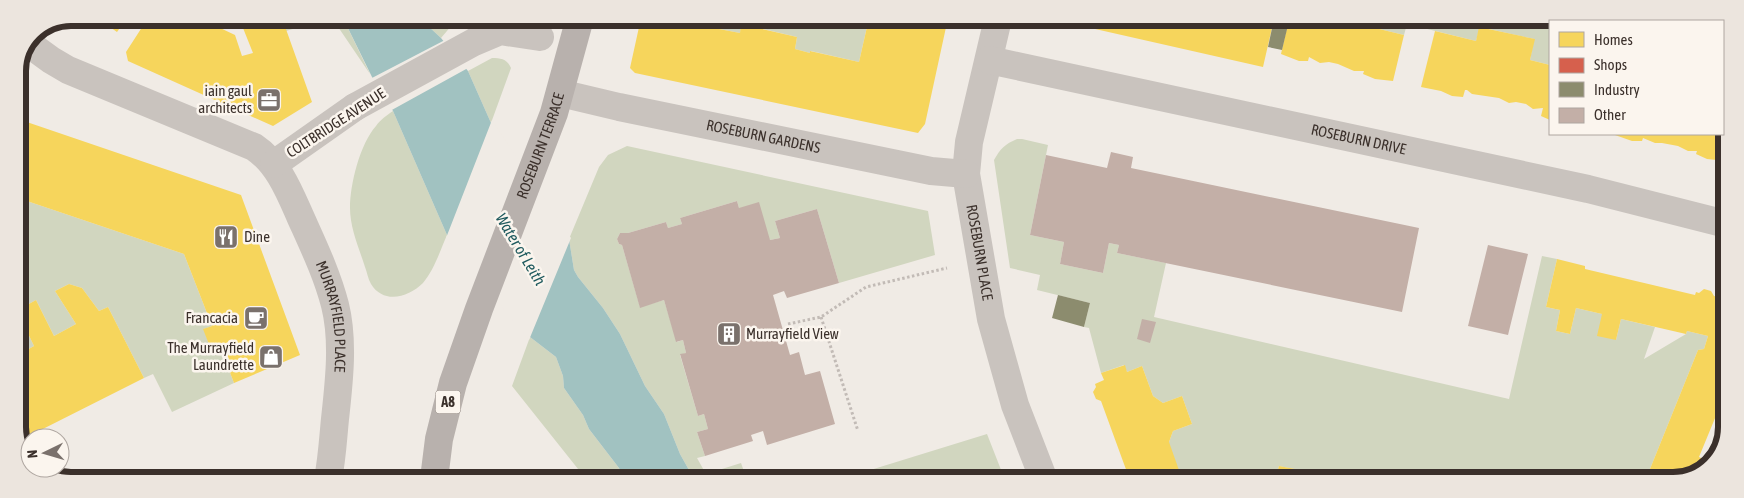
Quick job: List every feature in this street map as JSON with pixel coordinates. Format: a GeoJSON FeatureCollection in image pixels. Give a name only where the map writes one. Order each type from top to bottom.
{"type":"FeatureCollection","features":[{"type":"Feature","properties":{"kind":"main road","name":"ROSEBURN TERRACE"},"geometry":{"type":"LineString","coordinates":[[435,472],[439,439],[453,383],[472,327],[557,103],[578,26]]}},
{"type":"Feature","properties":{"kind":"street","name":"ROSEBURN PLACE"},"geometry":{"type":"LineString","coordinates":[[996,26],[969,142],[966,174],[991,320],[1007,380],[1041,472]]}},
{"type":"Feature","properties":{"kind":"street","name":"COLTBRIDGE AVENUE"},"geometry":{"type":"LineString","coordinates":[[33,47],[68,70],[254,147],[274,164],[355,107],[474,42],[500,31],[540,37]]}},
{"type":"Feature","properties":{"kind":"street","name":"ROSEBURN DRIVE"},"geometry":{"type":"LineString","coordinates":[[989,60],[1588,189],[1718,222]]}},
{"type":"Feature","properties":{"kind":"street","name":"ROSEBURN GARDENS"},"geometry":{"type":"LineString","coordinates":[[557,103],[619,107],[931,171],[966,174]]}},
{"type":"Feature","properties":{"kind":"street","name":"MURRAYFIELD PLACE"},"geometry":{"type":"LineString","coordinates":[[274,164],[313,246],[332,296],[337,317],[340,338],[337,395],[329,472]]}},
{"type":"Feature","properties":{"kind":"path"},"geometry":{"type":"LineString","coordinates":[[788,324],[820,317],[866,287],[980,260]]}},
{"type":"Feature","properties":{"kind":"path"},"geometry":{"type":"LineString","coordinates":[[820,317],[858,431]]}},
{"type":"Feature","properties":{"kind":"green space"},"geometry":{"type":"Polygon","coordinates":[[[284,26],[303,26],[286,31],[284,26]]]}},
{"type":"Feature","properties":{"kind":"green space"},"geometry":{"type":"Polygon","coordinates":[[[337,26],[347,26],[370,74],[337,26]]]}},
{"type":"Feature","properties":{"kind":"green space"},"geometry":{"type":"Polygon","coordinates":[[[428,26],[451,26],[441,38],[428,26]]]}},
{"type":"Feature","properties":{"kind":"green space"},"geometry":{"type":"Polygon","coordinates":[[[720,26],[742,26],[740,33],[719,29],[720,26]]]}},
{"type":"Feature","properties":{"kind":"green space"},"geometry":{"type":"Polygon","coordinates":[[[750,26],[867,26],[859,62],[795,49],[797,37],[750,26]]]}},
{"type":"Feature","properties":{"kind":"green space"},"geometry":{"type":"Polygon","coordinates":[[[1367,26],[1406,26],[1404,35],[1367,26]]]}},
{"type":"Feature","properties":{"kind":"green space"},"geometry":{"type":"Polygon","coordinates":[[[1415,26],[1549,26],[1549,65],[1530,60],[1534,39],[1480,27],[1476,41],[1415,26]]]}},
{"type":"Feature","properties":{"kind":"green space"},"geometry":{"type":"Polygon","coordinates":[[[492,58],[503,60],[511,68],[491,123],[468,71],[492,58]]]}},
{"type":"Feature","properties":{"kind":"green space"},"geometry":{"type":"Polygon","coordinates":[[[393,111],[447,235],[434,266],[423,283],[404,295],[389,297],[376,291],[370,282],[353,230],[350,215],[350,198],[357,165],[365,143],[378,124],[393,111]]]}},
{"type":"Feature","properties":{"kind":"green space"},"geometry":{"type":"Polygon","coordinates":[[[1022,139],[1048,145],[1030,235],[1064,242],[1060,264],[1103,273],[1109,243],[1119,245],[1117,253],[1166,263],[1154,317],[1509,399],[1542,256],[1557,259],[1546,307],[1560,310],[1556,331],[1570,334],[1576,308],[1602,314],[1616,340],[1621,319],[1655,327],[1644,359],[1686,334],[1687,331],[1708,336],[1704,349],[1698,350],[1650,469],[1651,472],[1293,472],[1294,469],[1279,466],[1277,472],[1165,472],[1169,442],[1173,431],[1192,424],[1182,396],[1163,403],[1153,396],[1142,366],[1127,372],[1124,365],[1101,373],[1089,328],[1084,327],[1090,303],[1037,290],[1040,275],[1010,268],[994,160],[1003,147],[1022,139]]]}},
{"type":"Feature","properties":{"kind":"green space"},"geometry":{"type":"Polygon","coordinates":[[[627,146],[928,211],[935,255],[839,283],[817,209],[775,221],[780,238],[770,240],[739,208],[737,201],[680,218],[682,224],[668,228],[666,222],[628,233],[620,233],[617,239],[619,244],[622,245],[640,307],[664,300],[677,342],[683,340],[686,353],[680,355],[698,416],[704,414],[708,429],[697,432],[705,456],[697,458],[705,472],[690,472],[680,454],[664,414],[645,386],[620,334],[574,270],[569,239],[599,167],[608,155],[627,146]]]}},
{"type":"Feature","properties":{"kind":"green space"},"geometry":{"type":"Polygon","coordinates":[[[26,201],[184,254],[212,326],[204,329],[210,347],[219,344],[234,383],[172,412],[153,374],[144,378],[108,307],[99,311],[82,288],[69,284],[55,291],[76,324],[54,336],[36,300],[26,306],[26,201]]]}},
{"type":"Feature","properties":{"kind":"green space"},"geometry":{"type":"Polygon","coordinates":[[[26,330],[34,346],[26,350],[26,330]]]}},
{"type":"Feature","properties":{"kind":"green space"},"geometry":{"type":"Polygon","coordinates":[[[530,337],[556,357],[563,376],[564,388],[583,415],[589,429],[621,472],[580,472],[512,386],[530,337]]]}},
{"type":"Feature","properties":{"kind":"green space"},"geometry":{"type":"Polygon","coordinates":[[[987,434],[1002,472],[864,472],[987,434]]]}},
{"type":"Feature","properties":{"kind":"green space"},"geometry":{"type":"Polygon","coordinates":[[[741,463],[744,472],[712,472],[741,463]]]}},
{"type":"Feature","properties":{"kind":"water","name":"Water of Leith"},"geometry":{"type":"Polygon","coordinates":[[[347,26],[428,26],[441,38],[468,71],[491,123],[569,239],[574,270],[620,334],[645,386],[664,414],[680,454],[690,472],[621,472],[589,429],[583,415],[564,388],[563,376],[556,357],[530,337],[447,235],[393,111],[372,77],[347,26]]]}},
{"type":"Feature","properties":{"kind":"pier"},"geometry":{"type":"Polygon","coordinates":[[[445,40],[468,68],[390,111],[370,79],[445,40]]]}},
{"type":"Feature","properties":{"kind":"pier"},"geometry":{"type":"Polygon","coordinates":[[[492,120],[571,238],[529,340],[446,238],[492,120]]]}},
{"type":"Feature","properties":{"kind":"building: Homes"},"geometry":{"type":"Polygon","coordinates":[[[108,26],[121,26],[117,32],[108,26]]]}},
{"type":"Feature","properties":{"kind":"building: Homes"},"geometry":{"type":"Polygon","coordinates":[[[143,26],[216,26],[235,35],[242,56],[253,53],[242,26],[285,26],[312,102],[273,126],[128,61],[126,52],[143,26]]]}},
{"type":"Feature","properties":{"kind":"building: Homes"},"geometry":{"type":"Polygon","coordinates":[[[639,26],[720,26],[719,29],[740,33],[741,26],[750,26],[797,37],[795,49],[859,62],[867,26],[946,26],[925,124],[918,133],[635,73],[630,68],[639,26]]]}},
{"type":"Feature","properties":{"kind":"building: Homes"},"geometry":{"type":"Polygon","coordinates":[[[1082,26],[1272,26],[1263,67],[1082,26]]]}},
{"type":"Feature","properties":{"kind":"building: Homes"},"geometry":{"type":"Polygon","coordinates":[[[1287,26],[1367,26],[1404,35],[1393,81],[1375,79],[1363,74],[1364,71],[1354,71],[1329,62],[1320,63],[1309,57],[1308,61],[1299,61],[1281,54],[1287,26]]]}},
{"type":"Feature","properties":{"kind":"building: Homes"},"geometry":{"type":"Polygon","coordinates":[[[1479,27],[1535,39],[1530,60],[1549,65],[1549,120],[1541,116],[1543,108],[1533,109],[1526,104],[1509,103],[1499,98],[1472,94],[1467,90],[1465,90],[1463,97],[1452,96],[1441,91],[1421,87],[1435,31],[1476,41],[1479,27]]]}},
{"type":"Feature","properties":{"kind":"building: Homes"},"geometry":{"type":"Polygon","coordinates":[[[26,122],[241,195],[300,355],[234,383],[219,344],[210,347],[203,329],[212,326],[184,254],[26,201],[26,122]]]}},
{"type":"Feature","properties":{"kind":"building: Homes"},"geometry":{"type":"Polygon","coordinates":[[[1615,135],[1718,135],[1718,160],[1707,159],[1696,154],[1697,151],[1688,151],[1678,146],[1655,143],[1643,138],[1642,141],[1632,141],[1615,135]]]}},
{"type":"Feature","properties":{"kind":"building: Homes"},"geometry":{"type":"Polygon","coordinates":[[[1557,259],[1585,266],[1585,269],[1695,295],[1696,292],[1699,293],[1704,289],[1711,291],[1714,296],[1718,297],[1718,411],[1699,457],[1701,458],[1699,464],[1688,469],[1673,472],[1651,472],[1650,469],[1698,350],[1704,349],[1708,336],[1687,331],[1686,334],[1621,319],[1616,340],[1597,336],[1602,314],[1576,308],[1570,334],[1556,331],[1560,310],[1546,307],[1557,259]]]}},
{"type":"Feature","properties":{"kind":"building: Homes"},"geometry":{"type":"Polygon","coordinates":[[[69,284],[82,288],[99,311],[108,307],[144,378],[45,428],[26,428],[26,350],[34,346],[26,330],[26,306],[36,300],[54,336],[76,324],[55,291],[69,284]]]}},
{"type":"Feature","properties":{"kind":"building: Homes"},"geometry":{"type":"Polygon","coordinates":[[[1125,365],[1127,372],[1142,366],[1153,396],[1163,403],[1182,396],[1192,424],[1173,431],[1169,442],[1180,472],[1127,472],[1101,401],[1096,399],[1093,392],[1096,387],[1095,384],[1104,380],[1101,373],[1125,365]]]}},
{"type":"Feature","properties":{"kind":"building: Homes"},"geometry":{"type":"Polygon","coordinates":[[[1279,466],[1295,469],[1294,472],[1277,472],[1279,466]]]}},
{"type":"Feature","properties":{"kind":"building: Industry"},"geometry":{"type":"Polygon","coordinates":[[[1272,26],[1288,26],[1282,50],[1268,47],[1272,26]]]}},
{"type":"Feature","properties":{"kind":"building: Industry"},"geometry":{"type":"Polygon","coordinates":[[[1058,295],[1090,303],[1084,327],[1052,318],[1058,295]]]}},
{"type":"Feature","properties":{"kind":"building: Other"},"geometry":{"type":"Polygon","coordinates":[[[1111,152],[1133,157],[1131,168],[1419,228],[1402,312],[1117,253],[1119,245],[1109,243],[1103,273],[1060,264],[1064,242],[1030,235],[1046,155],[1107,168],[1111,152]]]}},
{"type":"Feature","properties":{"kind":"building: Other","name":"Murrayfield View"},"geometry":{"type":"Polygon","coordinates":[[[737,201],[739,208],[759,202],[770,240],[780,238],[775,221],[817,209],[839,283],[787,298],[784,291],[773,295],[790,355],[799,352],[805,375],[820,371],[835,424],[767,445],[763,431],[751,435],[753,441],[705,456],[697,432],[708,429],[704,414],[698,416],[680,354],[686,353],[683,340],[676,342],[664,300],[640,308],[622,245],[619,244],[617,239],[620,233],[628,233],[666,222],[668,228],[682,224],[680,218],[737,201]]]}},
{"type":"Feature","properties":{"kind":"building: Other"},"geometry":{"type":"Polygon","coordinates":[[[1488,245],[1528,254],[1508,335],[1468,326],[1488,245]]]}},
{"type":"Feature","properties":{"kind":"building: Other"},"geometry":{"type":"Polygon","coordinates":[[[1142,319],[1156,322],[1150,343],[1137,339],[1142,319]]]}},
{"type":"Feature","properties":{"kind":"place","name":"iain gaul architects"},"geometry":{"type":"Point","coordinates":[269,100]}},
{"type":"Feature","properties":{"kind":"place","name":"Dine"},"geometry":{"type":"Point","coordinates":[226,237]}},
{"type":"Feature","properties":{"kind":"place","name":"Francacia"},"geometry":{"type":"Point","coordinates":[256,318]}},
{"type":"Feature","properties":{"kind":"place","name":"Murrayfield View"},"geometry":{"type":"Point","coordinates":[729,334]}},
{"type":"Feature","properties":{"kind":"place","name":"The Murrayfield Laundrette"},"geometry":{"type":"Point","coordinates":[271,357]}}]}
